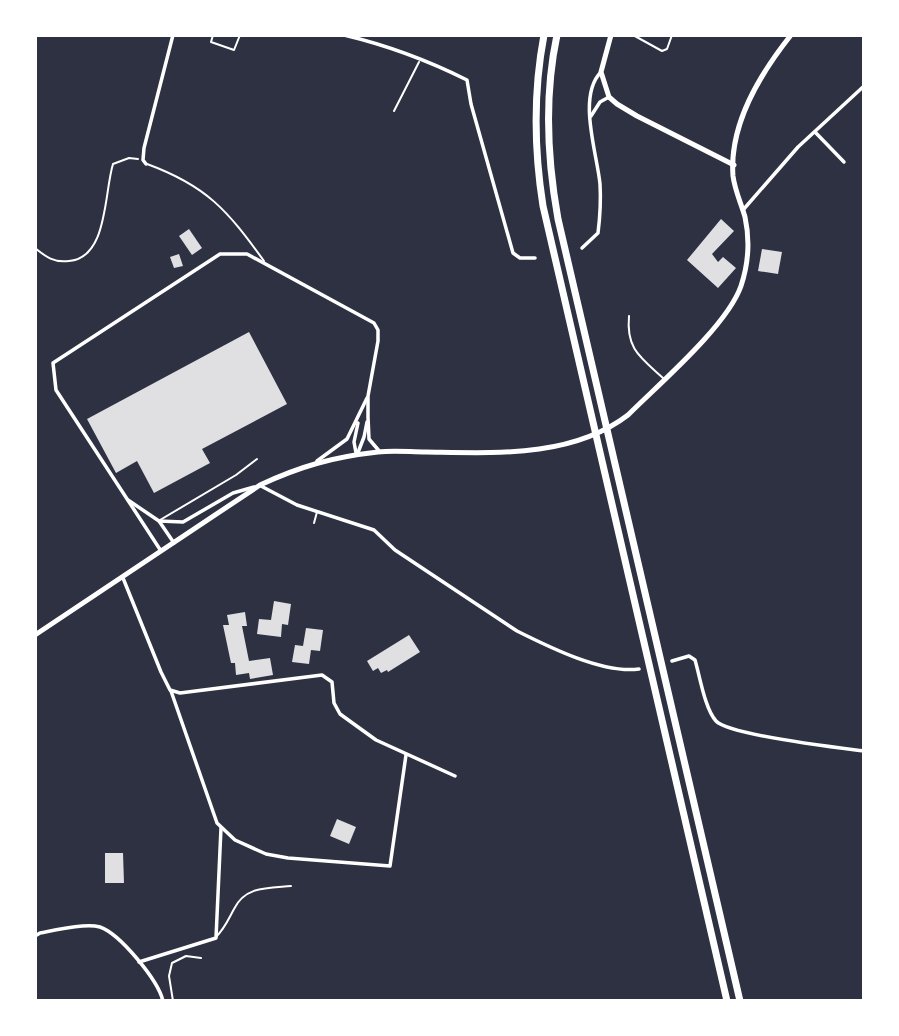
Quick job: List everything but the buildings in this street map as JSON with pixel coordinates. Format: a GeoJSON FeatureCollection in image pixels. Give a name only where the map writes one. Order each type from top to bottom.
{"type":"FeatureCollection","features":[{"type":"Feature","properties":{"kind":"highway"},"geometry":{"type":"LineString","coordinates":[[544,35],[536,90],[535,140],[538,175],[554,260],[727,1001]]}},
{"type":"Feature","properties":{"kind":"highway"},"geometry":{"type":"LineString","coordinates":[[557,35],[550,79],[548,125],[551,174],[563,241],[740,1001]]}},
{"type":"Feature","properties":{"kind":"main road"},"geometry":{"type":"LineString","coordinates":[[611,35],[601,72],[609,97],[637,116],[734,165]]}},
{"type":"Feature","properties":{"kind":"main road"},"geometry":{"type":"LineString","coordinates":[[35,635],[260,485],[317,461],[380,452],[506,451],[571,443],[615,425],[717,325],[740,288],[748,247],[734,165],[738,136],[751,94],[769,62],[791,35]]}},
{"type":"Feature","properties":{"kind":"street"},"geometry":{"type":"LineString","coordinates":[[144,162],[156,97],[173,35]]}},
{"type":"Feature","properties":{"kind":"street"},"geometry":{"type":"LineString","coordinates":[[344,35],[420,60],[467,80],[471,104],[513,253],[520,258],[535,258]]}},
{"type":"Feature","properties":{"kind":"street"},"geometry":{"type":"LineString","coordinates":[[582,248],[598,233],[600,184],[590,118],[592,87],[594,79],[601,72]]}},
{"type":"Feature","properties":{"kind":"street"},"geometry":{"type":"LineString","coordinates":[[743,210],[798,147],[864,86]]}},
{"type":"Feature","properties":{"kind":"street"},"geometry":{"type":"LineString","coordinates":[[590,118],[595,107],[609,97]]}},
{"type":"Feature","properties":{"kind":"street"},"geometry":{"type":"LineString","coordinates":[[815,132],[844,162]]}},
{"type":"Feature","properties":{"kind":"street"},"geometry":{"type":"LineString","coordinates":[[161,552],[56,390],[53,363],[220,254],[247,254],[374,323],[378,330],[368,396],[369,439],[380,452]]}},
{"type":"Feature","properties":{"kind":"street"},"geometry":{"type":"LineString","coordinates":[[357,455],[354,442],[368,396]]}},
{"type":"Feature","properties":{"kind":"street"},"geometry":{"type":"LineString","coordinates":[[317,461],[347,439],[360,417]]}},
{"type":"Feature","properties":{"kind":"street"},"geometry":{"type":"LineString","coordinates":[[357,455],[368,417]]}},
{"type":"Feature","properties":{"kind":"street"},"geometry":{"type":"LineString","coordinates":[[159,521],[183,522],[233,494],[260,485],[298,505],[374,530],[395,550],[517,631],[537,641],[605,667],[639,669]]}},
{"type":"Feature","properties":{"kind":"street"},"geometry":{"type":"LineString","coordinates":[[124,497],[159,521],[174,542]]}},
{"type":"Feature","properties":{"kind":"street"},"geometry":{"type":"LineString","coordinates":[[122,577],[170,690],[212,808],[221,827],[235,840],[265,854],[288,858],[390,866],[406,755]]}},
{"type":"Feature","properties":{"kind":"street"},"geometry":{"type":"LineString","coordinates":[[672,661],[688,656],[695,660],[712,715],[718,724],[745,732],[864,751]]}},
{"type":"Feature","properties":{"kind":"street"},"geometry":{"type":"LineString","coordinates":[[170,690],[180,693],[322,675],[332,682],[334,703],[340,714],[376,740],[455,776]]}},
{"type":"Feature","properties":{"kind":"street"},"geometry":{"type":"LineString","coordinates":[[139,962],[216,938],[221,827]]}},
{"type":"Feature","properties":{"kind":"street"},"geometry":{"type":"LineString","coordinates":[[35,936],[75,927],[99,927],[113,936],[151,974],[163,1001]]}},
{"type":"Feature","properties":{"kind":"lane"},"geometry":{"type":"LineString","coordinates":[[213,35],[211,43],[234,50],[240,35]]}},
{"type":"Feature","properties":{"kind":"lane"},"geometry":{"type":"LineString","coordinates":[[633,35],[662,51],[667,49],[672,35]]}},
{"type":"Feature","properties":{"kind":"lane"},"geometry":{"type":"LineString","coordinates":[[394,111],[420,60]]}},
{"type":"Feature","properties":{"kind":"lane"},"geometry":{"type":"LineString","coordinates":[[144,162],[175,174],[217,202],[240,227],[265,263]]}},
{"type":"Feature","properties":{"kind":"lane"},"geometry":{"type":"LineString","coordinates":[[629,316],[628,331],[636,354],[664,379]]}},
{"type":"Feature","properties":{"kind":"lane"},"geometry":{"type":"LineString","coordinates":[[159,521],[236,475],[257,459]]}},
{"type":"Feature","properties":{"kind":"lane"},"geometry":{"type":"LineString","coordinates":[[314,523],[317,511]]}},
{"type":"Feature","properties":{"kind":"lane"},"geometry":{"type":"LineString","coordinates":[[216,938],[223,931],[240,898],[249,891],[291,886]]}},
{"type":"Feature","properties":{"kind":"path"},"geometry":{"type":"LineString","coordinates":[[35,248],[47,259],[62,262],[75,261],[88,255],[98,239],[113,164],[129,158],[144,162]]}},
{"type":"Feature","properties":{"kind":"path"},"geometry":{"type":"LineString","coordinates":[[173,1001],[169,976],[172,963],[186,956],[201,957]]}}]}
